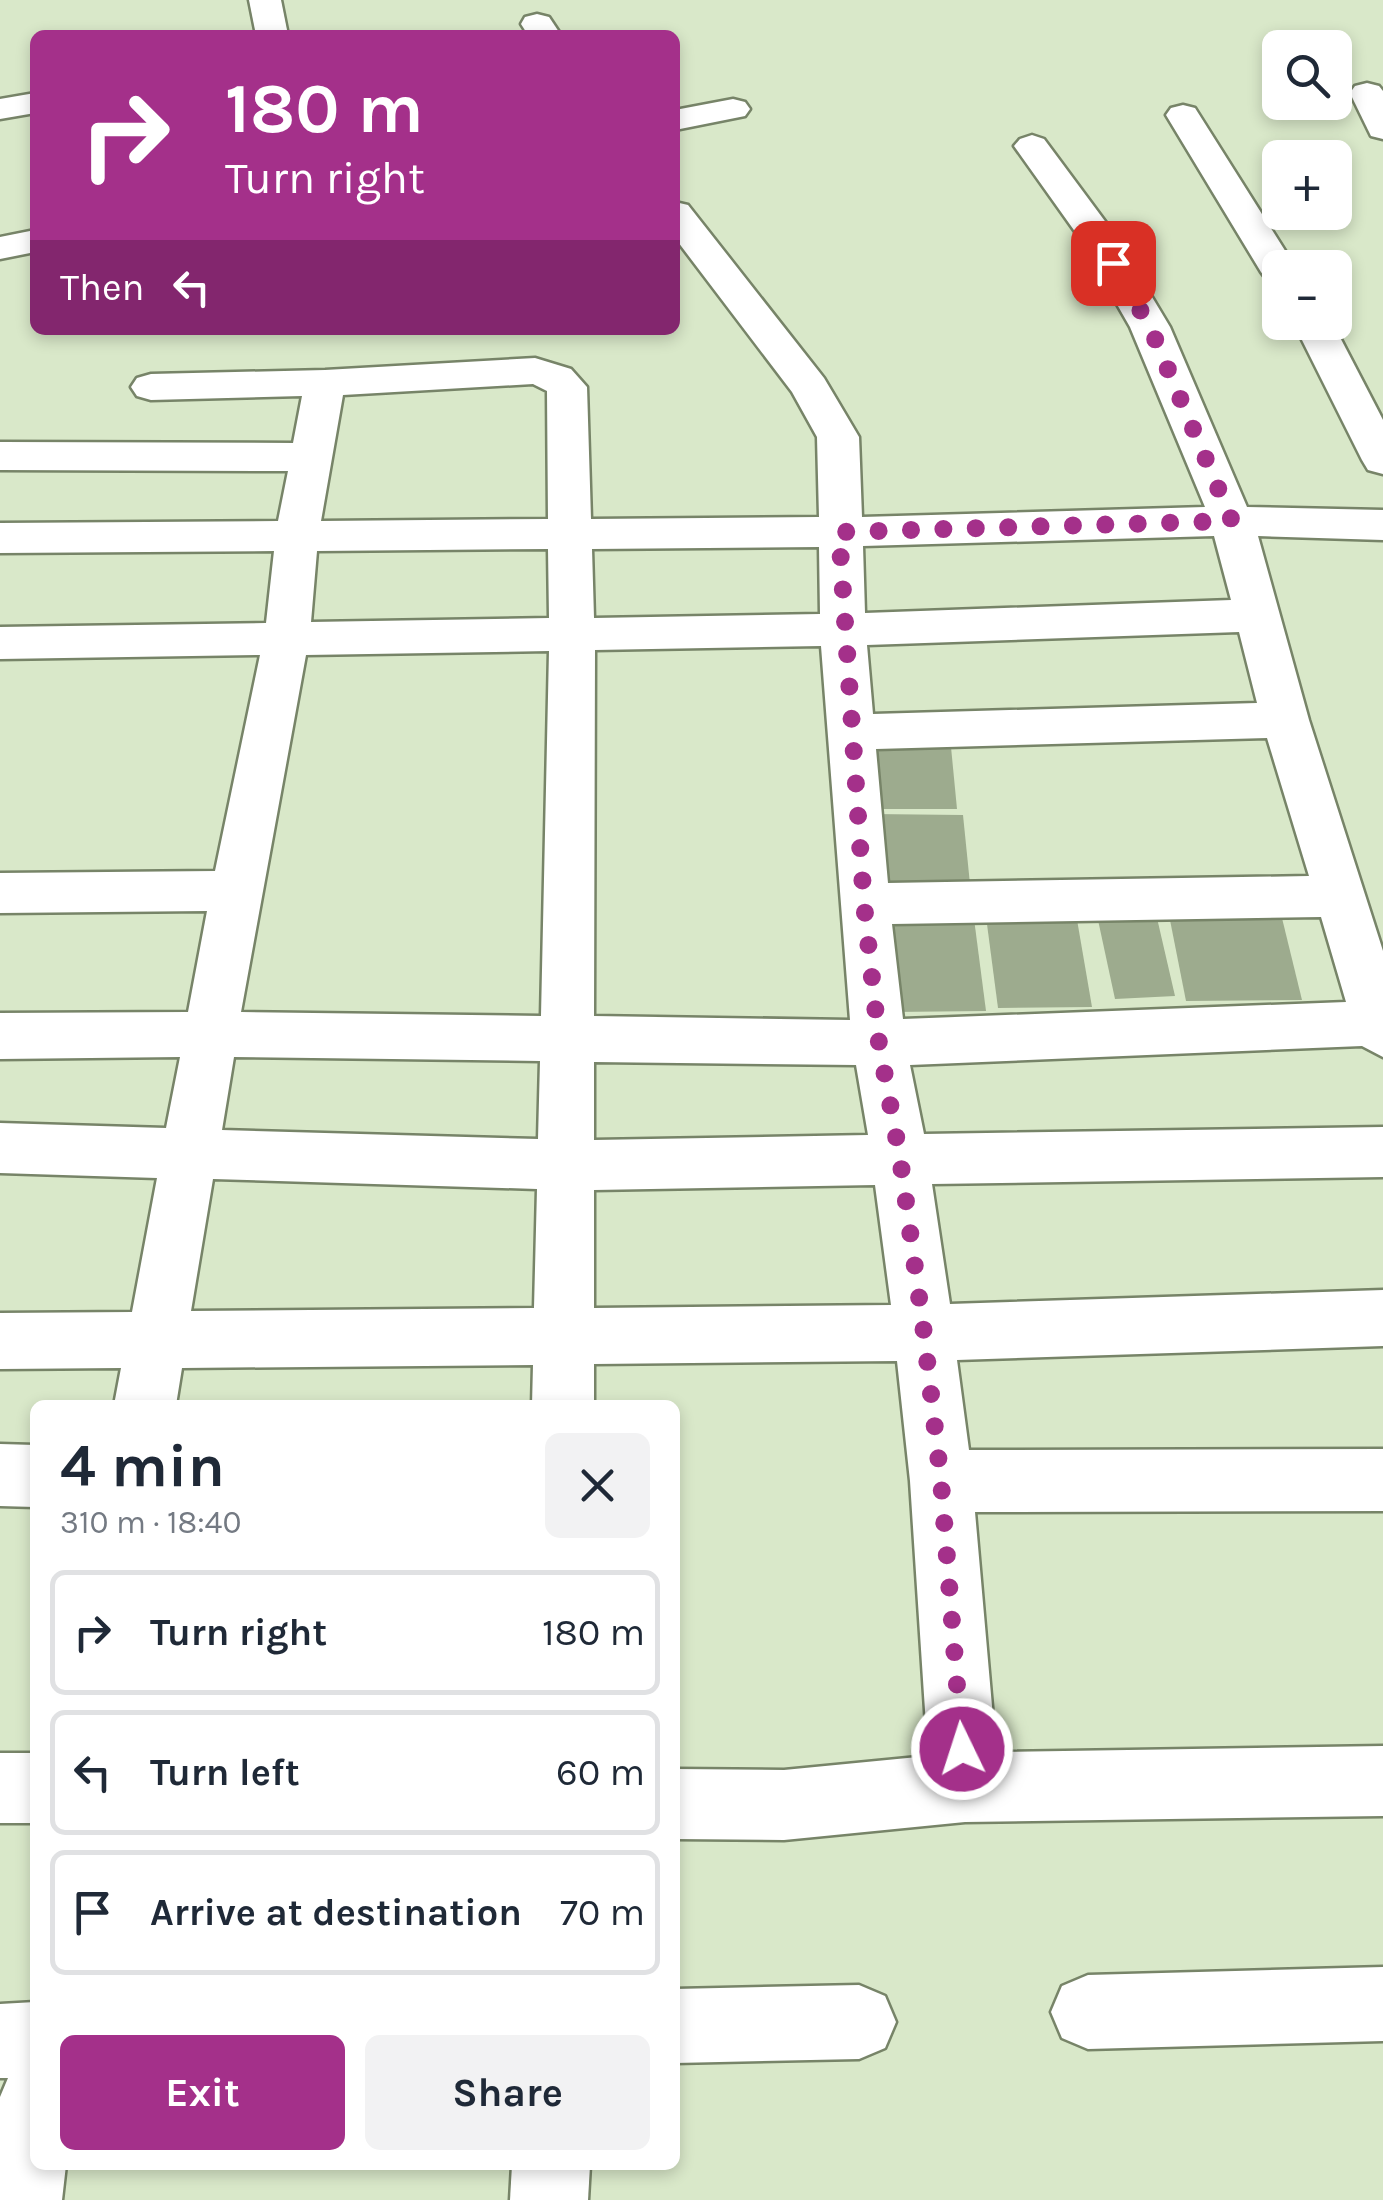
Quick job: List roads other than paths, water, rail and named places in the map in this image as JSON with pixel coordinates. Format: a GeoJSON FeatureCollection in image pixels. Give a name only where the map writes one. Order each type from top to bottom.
{"type":"FeatureCollection","features":[{"type":"Feature","properties":{"kind":"street"},"geometry":{"type":"LineString","coordinates":[[265,0],[271,30]]}},
{"type":"Feature","properties":{"kind":"street"},"geometry":{"type":"LineString","coordinates":[[1366,92],[1383,129]]}},
{"type":"Feature","properties":{"kind":"street"},"geometry":{"type":"LineString","coordinates":[[0,109],[30,104]]}},
{"type":"Feature","properties":{"kind":"street"},"geometry":{"type":"LineString","coordinates":[[680,119],[733,109]]}},
{"type":"Feature","properties":{"kind":"street"},"geometry":{"type":"LineString","coordinates":[[1182,115],[1266,250]]}},
{"type":"Feature","properties":{"kind":"street"},"geometry":{"type":"LineString","coordinates":[[0,1036],[210,1034],[879,1043],[1381,1028],[1285,720],[1232,521],[1150,327],[1094,232],[1032,146]]}},
{"type":"Feature","properties":{"kind":"street"},"geometry":{"type":"LineString","coordinates":[[680,219],[810,388],[838,437],[843,630],[864,904],[879,1043],[900,1158],[941,1481],[965,1787]]}},
{"type":"Feature","properties":{"kind":"street"},"geometry":{"type":"LineString","coordinates":[[0,248],[30,242]]}},
{"type":"Feature","properties":{"kind":"street"},"geometry":{"type":"LineString","coordinates":[[1321,340],[1383,460]]}},
{"type":"Feature","properties":{"kind":"street"},"geometry":{"type":"LineString","coordinates":[[151,386],[325,383],[535,371],[557,378],[567,388],[572,635],[563,1400]]}},
{"type":"Feature","properties":{"kind":"street"},"geometry":{"type":"LineString","coordinates":[[146,1400],[236,891],[287,636],[297,537],[325,383]]}},
{"type":"Feature","properties":{"kind":"street"},"geometry":{"type":"LineString","coordinates":[[0,456],[313,457]]}},
{"type":"Feature","properties":{"kind":"street"},"geometry":{"type":"LineString","coordinates":[[0,538],[839,532],[1232,521],[1383,525]]}},
{"type":"Feature","properties":{"kind":"street"},"geometry":{"type":"LineString","coordinates":[[0,643],[843,630],[1254,614]]}},
{"type":"Feature","properties":{"kind":"street"},"geometry":{"type":"LineString","coordinates":[[851,732],[1285,720]]}},
{"type":"Feature","properties":{"kind":"street"},"geometry":{"type":"LineString","coordinates":[[0,893],[236,891]]}},
{"type":"Feature","properties":{"kind":"street"},"geometry":{"type":"LineString","coordinates":[[864,904],[1338,896]]}},
{"type":"Feature","properties":{"kind":"street"},"geometry":{"type":"LineString","coordinates":[[0,1148],[564,1165],[1383,1152]]}},
{"type":"Feature","properties":{"kind":"street"},"geometry":{"type":"LineString","coordinates":[[0,1341],[924,1333],[1383,1318]]}},
{"type":"Feature","properties":{"kind":"street"},"geometry":{"type":"LineString","coordinates":[[0,1475],[30,1476]]}},
{"type":"Feature","properties":{"kind":"street"},"geometry":{"type":"LineString","coordinates":[[941,1481],[1383,1480]]}},
{"type":"Feature","properties":{"kind":"street"},"geometry":{"type":"LineString","coordinates":[[680,1804],[784,1805],[965,1787],[1383,1781]]}},
{"type":"Feature","properties":{"kind":"street"},"geometry":{"type":"LineString","coordinates":[[0,1788],[30,1788]]}},
{"type":"Feature","properties":{"kind":"street"},"geometry":{"type":"LineString","coordinates":[[1088,2012],[1383,2004]]}},
{"type":"Feature","properties":{"kind":"street"},"geometry":{"type":"LineString","coordinates":[[680,2026],[859,2022]]}},
{"type":"Feature","properties":{"kind":"street"},"geometry":{"type":"LineString","coordinates":[[0,2041],[30,2039]]}},
{"type":"Feature","properties":{"kind":"street"},"geometry":{"type":"LineString","coordinates":[[23,2200],[30,2144]]}},
{"type":"Feature","properties":{"kind":"street"},"geometry":{"type":"LineString","coordinates":[[549,2200],[551,2170]]}}]}
